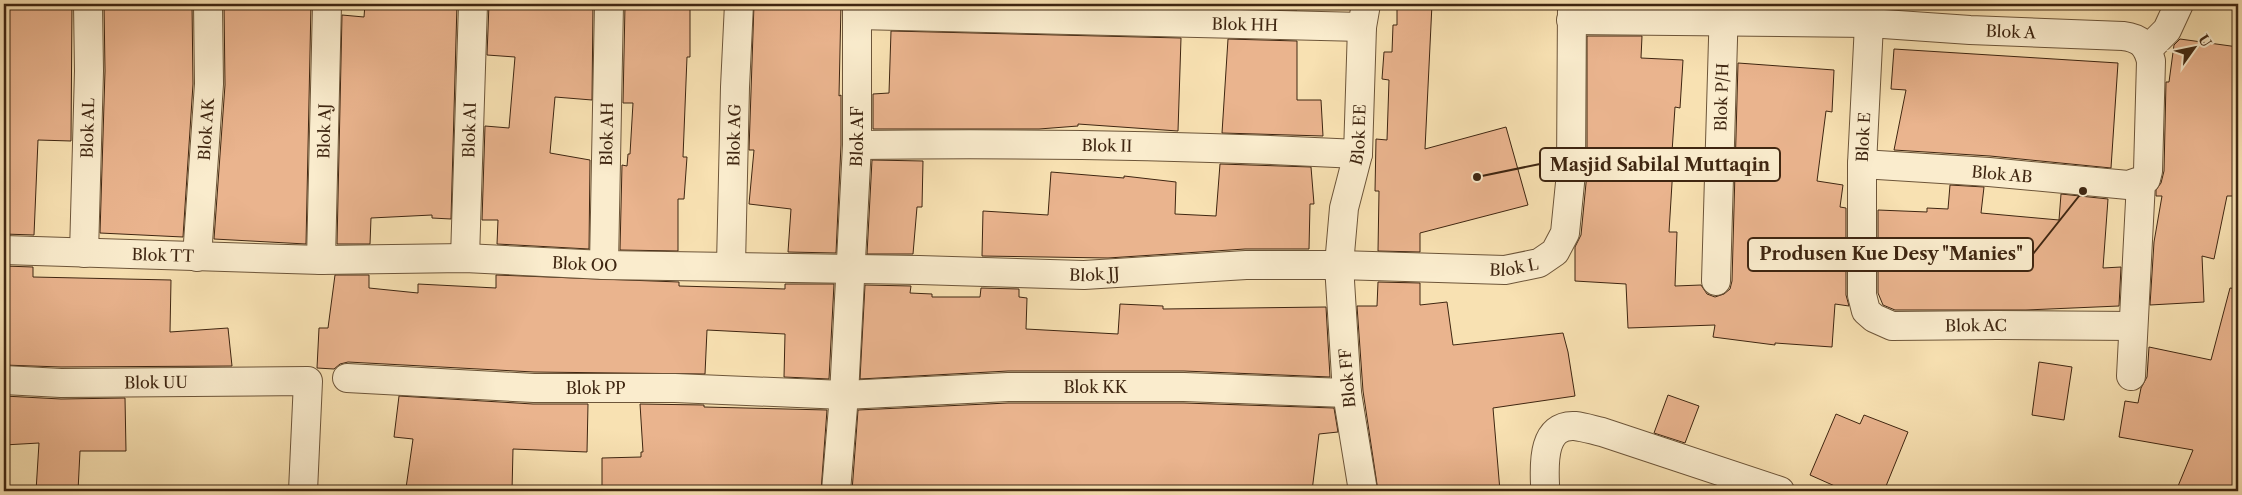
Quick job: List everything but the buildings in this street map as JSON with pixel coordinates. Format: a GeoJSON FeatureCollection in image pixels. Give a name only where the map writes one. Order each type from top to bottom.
{"type":"FeatureCollection","features":[{"type":"Feature","properties":{"kind":"street","name":"Blok AL"},"geometry":{"type":"LineString","coordinates":[[84,253],[89,71],[88,4]]}},
{"type":"Feature","properties":{"kind":"street","name":"Blok AK"},"geometry":{"type":"LineString","coordinates":[[197,257],[209,84],[208,4]]}},
{"type":"Feature","properties":{"kind":"street","name":"Blok AJ"},"geometry":{"type":"LineString","coordinates":[[321,260],[327,4]]}},
{"type":"Feature","properties":{"kind":"street","name":"Blok AI"},"geometry":{"type":"LineString","coordinates":[[465,258],[473,4]]}},
{"type":"Feature","properties":{"kind":"street","name":"Blok AH"},"geometry":{"type":"LineString","coordinates":[[604,265],[609,4]]}},
{"type":"Feature","properties":{"kind":"street","name":"Blok AG"},"geometry":{"type":"LineString","coordinates":[[731,265],[738,4]]}},
{"type":"Feature","properties":{"kind":"street"},"geometry":{"type":"LineString","coordinates":[[2131,376],[2141,182],[2146,179],[2148,171],[2151,61],[2148,49],[2167,30],[2179,4]]}},
{"type":"Feature","properties":{"kind":"street","name":"Blok HH"},"geometry":{"type":"LineString","coordinates":[[857,10],[1364,15]]}},
{"type":"Feature","properties":{"kind":"street","name":"Blok AF"},"geometry":{"type":"LineString","coordinates":[[836,491],[844,395],[857,145],[857,10]]}},
{"type":"Feature","properties":{"kind":"street","name":"Blok A"},"geometry":{"type":"LineString","coordinates":[[1572,12],[1869,14],[1970,30],[2134,37],[2148,49]]}},
{"type":"Feature","properties":{"kind":"street","name":"Blok L"},"geometry":{"type":"LineString","coordinates":[[1339,265],[1505,270],[1539,263],[1555,252],[1565,233],[1571,173],[1572,12]]}},
{"type":"Feature","properties":{"kind":"street","name":"Blok P/H"},"geometry":{"type":"LineString","coordinates":[[1716,281],[1724,13]]}},
{"type":"Feature","properties":{"kind":"street","name":"Blok E"},"geometry":{"type":"LineString","coordinates":[[1862,270],[1862,164],[1869,14]]}},
{"type":"Feature","properties":{"kind":"street","name":"Blok EE"},"geometry":{"type":"LineString","coordinates":[[1339,265],[1344,208],[1358,154],[1364,15]]}},
{"type":"Feature","properties":{"kind":"street","name":"Blok II"},"geometry":{"type":"LineString","coordinates":[[857,145],[984,143],[1205,147],[1358,154]]}},
{"type":"Feature","properties":{"kind":"street","name":"Blok AB"},"geometry":{"type":"LineString","coordinates":[[1862,164],[1989,172],[2128,185],[2141,182]]}},
{"type":"Feature","properties":{"kind":"street","name":"Blok TT"},"geometry":{"type":"LineString","coordinates":[[4,250],[321,260]]}},
{"type":"Feature","properties":{"kind":"street","name":"Blok OO"},"geometry":{"type":"LineString","coordinates":[[321,260],[465,258],[604,265],[731,265],[850,269]]}},
{"type":"Feature","properties":{"kind":"street","name":"Blok JJ"},"geometry":{"type":"LineString","coordinates":[[850,269],[1084,275],[1246,265],[1339,265]]}},
{"type":"Feature","properties":{"kind":"street","name":"Blok FF"},"geometry":{"type":"LineString","coordinates":[[1339,265],[1347,393],[1363,491]]}},
{"type":"Feature","properties":{"kind":"street","name":"Blok AC"},"geometry":{"type":"LineString","coordinates":[[1862,270],[1862,295],[1866,311],[1874,318],[1892,326],[2133,326]]}},
{"type":"Feature","properties":{"kind":"street","name":"Blok PP"},"geometry":{"type":"LineString","coordinates":[[347,378],[534,388],[675,388],[844,395]]}},
{"type":"Feature","properties":{"kind":"street","name":"Blok UU"},"geometry":{"type":"LineString","coordinates":[[4,380],[61,383],[308,381],[304,491]]}},
{"type":"Feature","properties":{"kind":"street","name":"Blok KK"},"geometry":{"type":"LineString","coordinates":[[844,395],[1008,387],[1184,387],[1347,393]]}},
{"type":"Feature","properties":{"kind":"street"},"geometry":{"type":"LineString","coordinates":[[1546,484],[1544,462],[1550,438],[1559,430],[1573,426],[1602,432],[1780,491]]}},
{"type":"Feature","properties":{"kind":"place","name":"Masjid Sabilal Muttaqin"},"geometry":{"type":"Point","coordinates":[1477,177]}},
{"type":"Feature","properties":{"kind":"place","name":"Produsen Kue Desy \"Manies\""},"geometry":{"type":"Point","coordinates":[2083,191]}}]}
